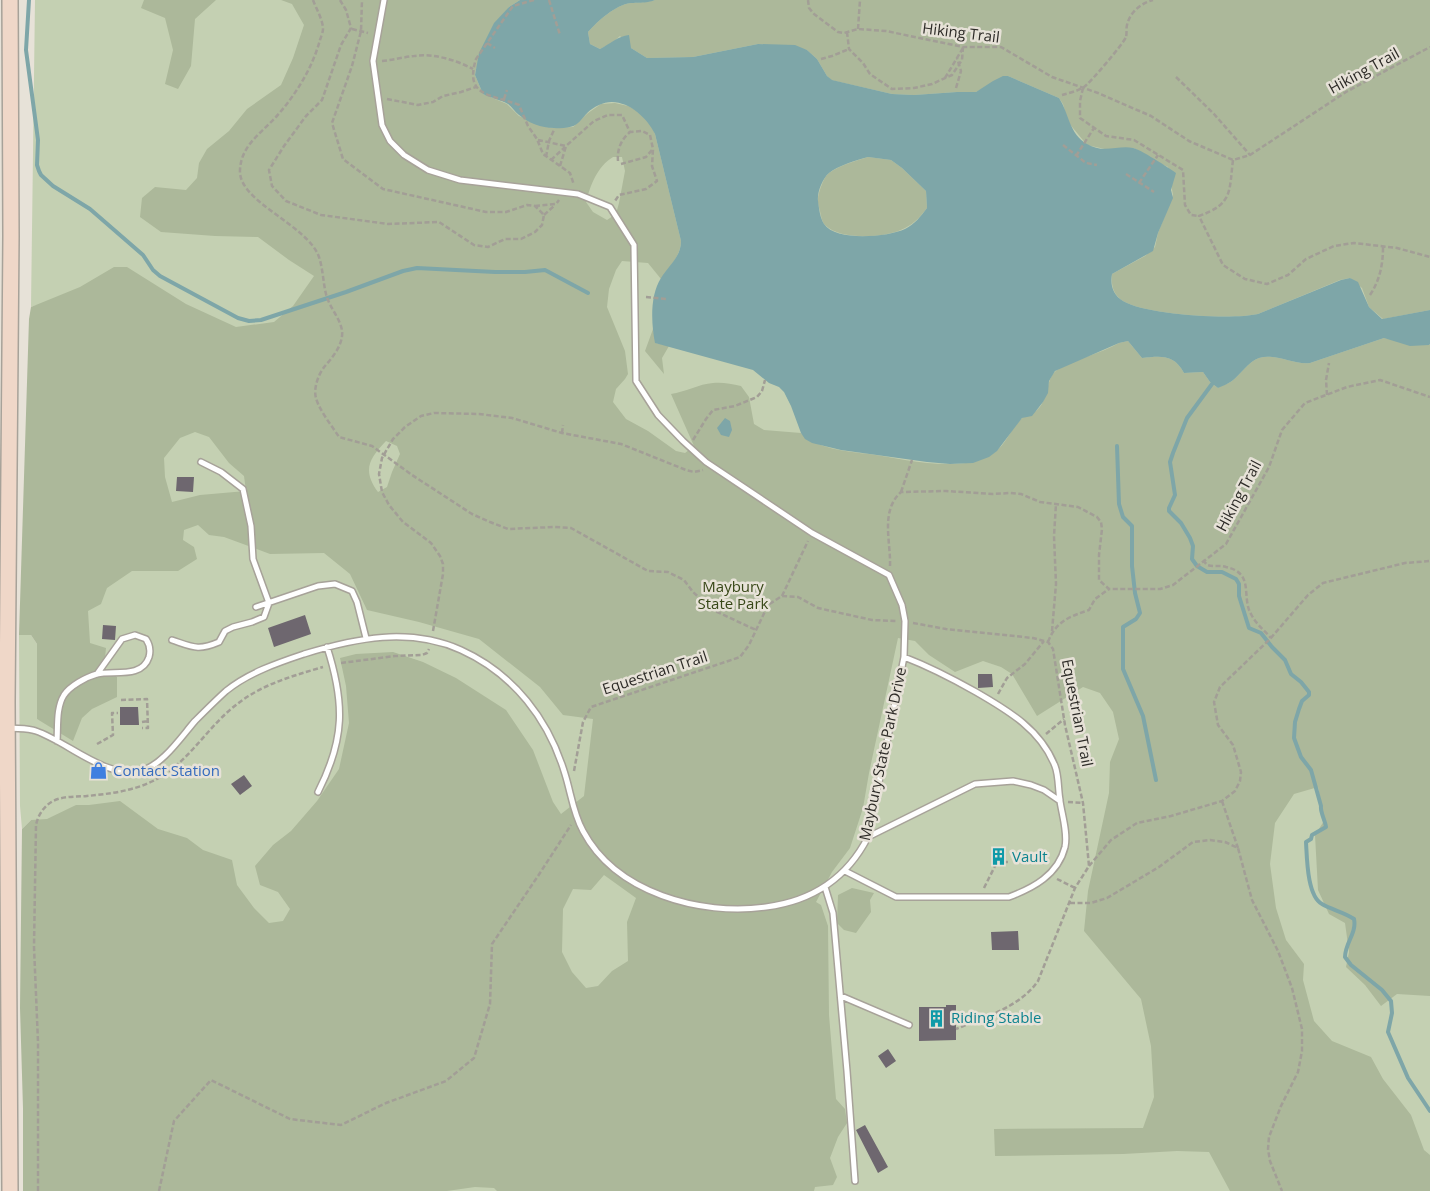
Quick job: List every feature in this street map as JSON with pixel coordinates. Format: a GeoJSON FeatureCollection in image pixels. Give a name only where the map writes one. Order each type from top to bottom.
{"type":"FeatureCollection","features":[{"type":"Feature","properties":{"kind":"main road"},"geometry":{"type":"LineString","coordinates":[[10,0],[7,728],[10,1191]]}},
{"type":"Feature","properties":{"kind":"lane"},"geometry":{"type":"LineString","coordinates":[[384,0],[373,62],[382,125],[390,141],[404,155],[428,170],[460,180],[578,194],[610,208],[634,245],[636,381],[658,415],[683,441],[709,463],[812,533],[889,575]]}},
{"type":"Feature","properties":{"kind":"lane"},"geometry":{"type":"LineString","coordinates":[[172,640],[205,648],[219,642],[225,631],[264,616],[269,603],[253,559],[251,526],[242,489],[221,472],[201,462]]}},
{"type":"Feature","properties":{"kind":"lane","name":"Maybury State Park Drive"},"geometry":{"type":"LineString","coordinates":[[7,728],[33,730],[111,769],[133,772],[146,769],[160,760],[198,718],[228,690],[269,666],[327,647],[366,638],[402,637],[431,641],[460,650],[485,663],[507,679],[529,703],[546,728],[556,748],[566,776],[576,816],[588,840],[611,867],[639,885],[668,897],[728,908],[763,907],[796,899],[825,887],[844,872],[861,850],[868,837],[905,646],[905,621],[902,605],[889,575]]}},
{"type":"Feature","properties":{"kind":"lane"},"geometry":{"type":"LineString","coordinates":[[256,608],[318,586],[335,584],[352,591],[357,602],[366,638]]}},
{"type":"Feature","properties":{"kind":"lane"},"geometry":{"type":"LineString","coordinates":[[57,741],[58,714],[64,696],[76,685],[97,674],[130,672],[139,669],[145,664],[150,654],[146,639],[135,635],[122,639],[97,674]]}},
{"type":"Feature","properties":{"kind":"lane"},"geometry":{"type":"LineString","coordinates":[[318,792],[328,773],[335,753],[340,727],[340,701],[333,664],[327,647]]}},
{"type":"Feature","properties":{"kind":"lane"},"geometry":{"type":"LineString","coordinates":[[844,872],[896,897],[1009,897],[1026,891],[1046,878],[1058,864],[1065,847],[1065,830],[1056,768],[1039,738],[1023,722],[994,702],[934,669],[904,658]]}},
{"type":"Feature","properties":{"kind":"lane"},"geometry":{"type":"LineString","coordinates":[[868,837],[975,784],[1013,781],[1044,790],[1060,801]]}},
{"type":"Feature","properties":{"kind":"lane"},"geometry":{"type":"LineString","coordinates":[[825,887],[833,913],[854,1181]]}},
{"type":"Feature","properties":{"kind":"lane"},"geometry":{"type":"LineString","coordinates":[[841,996],[909,1025]]}},
{"type":"Feature","properties":{"kind":"path"},"geometry":{"type":"LineString","coordinates":[[313,0],[323,28],[316,52],[305,78],[275,117],[250,142],[242,158],[240,172],[245,187],[253,197],[281,217],[305,238],[319,255],[326,295],[339,322],[342,336],[334,355],[322,369],[315,397],[339,436],[372,446],[472,514],[508,530],[554,527],[570,528],[648,571],[668,572],[684,580],[693,592],[713,610],[757,630]]}},
{"type":"Feature","properties":{"kind":"path"},"geometry":{"type":"LineString","coordinates":[[340,0],[346,10],[352,28]]}},
{"type":"Feature","properties":{"kind":"path"},"geometry":{"type":"LineString","coordinates":[[362,0],[360,31],[352,66],[332,123],[343,159],[383,189],[486,212],[506,212],[527,206],[556,204]]}},
{"type":"Feature","properties":{"kind":"path"},"geometry":{"type":"LineString","coordinates":[[534,0],[513,6],[476,59],[473,69],[473,82],[479,91],[519,105],[542,154],[570,173],[578,194]]}},
{"type":"Feature","properties":{"kind":"path"},"geometry":{"type":"LineString","coordinates":[[549,0],[560,35]]}},
{"type":"Feature","properties":{"kind":"path"},"geometry":{"type":"LineString","coordinates":[[808,0],[809,8],[822,22],[838,32],[847,32],[848,49],[864,63],[870,74],[892,89],[914,88],[932,84],[952,75],[962,60],[963,47]]}},
{"type":"Feature","properties":{"kind":"path"},"geometry":{"type":"LineString","coordinates":[[858,29],[860,0]]}},
{"type":"Feature","properties":{"kind":"path"},"geometry":{"type":"LineString","coordinates":[[1153,0],[1143,4],[1133,14],[1126,27],[1126,37],[1118,50],[1083,88],[1080,100],[1080,118],[1106,136],[1134,140],[1183,170],[1185,205],[1191,215],[1199,216],[1214,210],[1226,198],[1233,160]]}},
{"type":"Feature","properties":{"kind":"path"},"geometry":{"type":"LineString","coordinates":[[352,28],[377,34]]}},
{"type":"Feature","properties":{"kind":"path"},"geometry":{"type":"LineString","coordinates":[[352,28],[341,45],[322,100],[301,124],[269,170],[272,186],[286,201],[321,215],[388,224],[439,222],[474,245],[488,247],[505,239],[521,239],[535,232],[542,225],[544,215],[556,204],[564,192]]}},
{"type":"Feature","properties":{"kind":"path","name":"Hiking Trail"},"geometry":{"type":"LineString","coordinates":[[847,32],[858,29],[886,31],[963,47],[1001,47],[1052,77],[1151,116],[1189,141],[1233,160],[1250,155],[1346,92],[1430,47]]}},
{"type":"Feature","properties":{"kind":"path"},"geometry":{"type":"LineString","coordinates":[[487,44],[495,48]]}},
{"type":"Feature","properties":{"kind":"path"},"geometry":{"type":"LineString","coordinates":[[945,78],[963,47]]}},
{"type":"Feature","properties":{"kind":"path"},"geometry":{"type":"LineString","coordinates":[[821,59],[848,49]]}},
{"type":"Feature","properties":{"kind":"path"},"geometry":{"type":"LineString","coordinates":[[373,62],[416,55],[460,62],[473,69]]}},
{"type":"Feature","properties":{"kind":"path"},"geometry":{"type":"LineString","coordinates":[[956,88],[961,71],[957,58]]}},
{"type":"Feature","properties":{"kind":"path"},"geometry":{"type":"LineString","coordinates":[[1176,77],[1214,114],[1250,155]]}},
{"type":"Feature","properties":{"kind":"path"},"geometry":{"type":"LineString","coordinates":[[377,99],[391,99],[418,106],[443,96],[476,87]]}},
{"type":"Feature","properties":{"kind":"path"},"geometry":{"type":"LineString","coordinates":[[1062,95],[1083,88]]}},
{"type":"Feature","properties":{"kind":"path"},"geometry":{"type":"LineString","coordinates":[[504,99],[507,90]]}},
{"type":"Feature","properties":{"kind":"path"},"geometry":{"type":"LineString","coordinates":[[551,160],[594,121],[608,114],[622,115],[630,132]]}},
{"type":"Feature","properties":{"kind":"path"},"geometry":{"type":"LineString","coordinates":[[1076,156],[1094,128]]}},
{"type":"Feature","properties":{"kind":"path"},"geometry":{"type":"LineString","coordinates":[[546,157],[549,141],[554,130]]}},
{"type":"Feature","properties":{"kind":"path"},"geometry":{"type":"LineString","coordinates":[[610,208],[619,195],[646,188],[657,181],[652,166],[653,149],[650,135],[642,131],[630,132],[620,145],[617,154],[618,161]]}},
{"type":"Feature","properties":{"kind":"path"},"geometry":{"type":"LineString","coordinates":[[537,140],[566,146]]}},
{"type":"Feature","properties":{"kind":"path"},"geometry":{"type":"LineString","coordinates":[[1062,145],[1086,163],[1097,165]]}},
{"type":"Feature","properties":{"kind":"path"},"geometry":{"type":"LineString","coordinates":[[560,166],[566,146]]}},
{"type":"Feature","properties":{"kind":"path"},"geometry":{"type":"LineString","coordinates":[[622,164],[646,157],[653,149]]}},
{"type":"Feature","properties":{"kind":"path"},"geometry":{"type":"LineString","coordinates":[[1139,183],[1158,155]]}},
{"type":"Feature","properties":{"kind":"path"},"geometry":{"type":"LineString","coordinates":[[1126,174],[1154,192]]}},
{"type":"Feature","properties":{"kind":"path"},"geometry":{"type":"LineString","coordinates":[[535,206],[544,215]]}},
{"type":"Feature","properties":{"kind":"path"},"geometry":{"type":"LineString","coordinates":[[1199,216],[1222,265],[1245,279],[1267,284],[1288,275],[1306,259],[1334,246],[1354,243],[1397,248],[1430,258]]}},
{"type":"Feature","properties":{"kind":"path"},"geometry":{"type":"LineString","coordinates":[[1370,295],[1380,276],[1383,262],[1383,247]]}},
{"type":"Feature","properties":{"kind":"path"},"geometry":{"type":"LineString","coordinates":[[646,297],[666,299]]}},
{"type":"Feature","properties":{"kind":"path"},"geometry":{"type":"LineString","coordinates":[[1326,395],[1329,363]]}},
{"type":"Feature","properties":{"kind":"path"},"geometry":{"type":"LineString","coordinates":[[689,445],[713,410],[735,406],[757,397],[762,391],[765,380]]}},
{"type":"Feature","properties":{"kind":"path","name":"Hiking Trail"},"geometry":{"type":"LineString","coordinates":[[1109,589],[1160,589],[1173,584],[1226,544],[1269,467],[1282,430],[1305,403],[1347,387],[1380,380],[1430,397]]}},
{"type":"Feature","properties":{"kind":"path"},"geometry":{"type":"LineString","coordinates":[[38,1191],[38,1042],[34,909],[36,825],[40,814],[47,806],[62,798],[115,792],[152,781],[173,769],[230,709],[275,681],[333,664],[386,656],[422,656],[427,653],[431,641],[443,574],[443,564],[431,543],[403,522],[389,505],[382,492],[379,474],[384,455],[392,439],[404,427],[421,416],[434,413],[494,415],[512,418],[562,433],[621,444],[686,470],[701,472],[709,463]]}},
{"type":"Feature","properties":{"kind":"path"},"geometry":{"type":"LineString","coordinates":[[562,433],[563,426]]}},
{"type":"Feature","properties":{"kind":"path"},"geometry":{"type":"LineString","coordinates":[[889,575],[891,564],[887,532],[890,510],[896,497],[901,492],[912,460]]}},
{"type":"Feature","properties":{"kind":"path"},"geometry":{"type":"LineString","coordinates":[[901,492],[946,491],[1021,494],[1040,502],[1078,507],[1097,517],[1101,522],[1102,529],[1098,574],[1099,580],[1109,589],[1095,599],[1089,610],[1068,618],[1052,631]]}},
{"type":"Feature","properties":{"kind":"path"},"geometry":{"type":"LineString","coordinates":[[994,702],[1007,678],[1025,664],[1049,638],[1052,631],[1056,584],[1054,536],[1056,504]]}},
{"type":"Feature","properties":{"kind":"path","name":"Equestrian Trail"},"geometry":{"type":"LineString","coordinates":[[573,775],[583,722],[591,707],[740,657],[749,645],[768,605],[782,596],[812,533]]}},
{"type":"Feature","properties":{"kind":"path"},"geometry":{"type":"LineString","coordinates":[[956,1029],[1017,1002],[1030,992],[1038,981],[1075,888],[1089,866],[1111,840],[1137,823],[1171,816],[1222,801],[1235,791],[1240,781],[1241,772],[1233,745],[1218,724],[1214,702],[1220,687],[1271,638],[1308,595],[1323,583],[1405,563],[1430,560]]}},
{"type":"Feature","properties":{"kind":"path"},"geometry":{"type":"LineString","coordinates":[[1202,561],[1207,565],[1228,567],[1244,577],[1250,613],[1258,625],[1271,638]]}},
{"type":"Feature","properties":{"kind":"path"},"geometry":{"type":"LineString","coordinates":[[782,596],[798,597],[818,608],[872,620],[905,621],[946,629],[1045,641]]}},
{"type":"Feature","properties":{"kind":"path","name":"Equestrian Trail"},"geometry":{"type":"LineString","coordinates":[[1045,641],[1053,649],[1064,719],[1083,803],[1089,866]]}},
{"type":"Feature","properties":{"kind":"path"},"geometry":{"type":"LineString","coordinates":[[121,700],[147,700],[148,728],[142,728]]}},
{"type":"Feature","properties":{"kind":"path"},"geometry":{"type":"LineString","coordinates":[[97,744],[113,735],[112,713],[118,713]]}},
{"type":"Feature","properties":{"kind":"path"},"geometry":{"type":"LineString","coordinates":[[1039,738],[1053,730],[1064,719]]}},
{"type":"Feature","properties":{"kind":"path"},"geometry":{"type":"LineString","coordinates":[[142,722],[148,722]]}},
{"type":"Feature","properties":{"kind":"path"},"geometry":{"type":"LineString","coordinates":[[1060,801],[1083,803]]}},
{"type":"Feature","properties":{"kind":"path"},"geometry":{"type":"LineString","coordinates":[[1222,801],[1238,848],[1252,900],[1278,951],[1292,988],[1302,1029],[1302,1051],[1298,1072],[1281,1106],[1269,1137],[1270,1161],[1282,1191]]}},
{"type":"Feature","properties":{"kind":"path"},"geometry":{"type":"LineString","coordinates":[[159,1191],[174,1121],[211,1080],[290,1119],[341,1125],[386,1103],[446,1081],[474,1058],[490,1004],[492,944],[576,816]]}},
{"type":"Feature","properties":{"kind":"path"},"geometry":{"type":"LineString","coordinates":[[1070,903],[1091,903],[1107,898],[1159,867],[1193,842],[1210,840],[1225,842],[1238,848]]}},
{"type":"Feature","properties":{"kind":"path"},"geometry":{"type":"LineString","coordinates":[[982,897],[997,862],[1008,862]]}},
{"type":"Feature","properties":{"kind":"path"},"geometry":{"type":"LineString","coordinates":[[1050,873],[1065,884],[1075,888]]}},
{"type":"Feature","properties":{"kind":"green space","name":"Maybury State Park"},"geometry":{"type":"Polygon","coordinates":[[[35,0],[1430,0],[1430,1191],[43,1191],[31,820],[22,829],[20,806],[19,635],[31,635],[37,644],[37,719],[40,720],[37,305],[31,307],[35,0]]]}},
{"type":"Feature","properties":{"kind":"green space"},"geometry":{"type":"Polygon","coordinates":[[[144,0],[216,0],[195,19],[191,66],[178,89],[165,84],[173,50],[165,18],[141,8],[144,0]]]}},
{"type":"Feature","properties":{"kind":"green space","name":"Maybury State Park"},"geometry":{"type":"Polygon","coordinates":[[[281,0],[520,0],[509,7],[476,69],[475,75],[483,94],[507,104],[519,116],[552,128],[573,127],[601,104],[615,103],[638,111],[650,123],[655,134],[681,241],[679,252],[661,279],[648,263],[622,261],[616,270],[609,289],[607,307],[625,351],[628,374],[616,389],[613,402],[626,419],[648,431],[676,451],[685,453],[694,446],[671,394],[708,384],[724,383],[741,386],[749,397],[754,424],[764,430],[801,433],[823,446],[842,450],[917,462],[951,464],[967,463],[982,459],[995,452],[1021,419],[1041,405],[1051,378],[1057,370],[1119,343],[1128,341],[1142,358],[1161,357],[1171,359],[1176,362],[1184,373],[1203,372],[1210,382],[1218,388],[1232,381],[1248,365],[1259,358],[1272,357],[1310,363],[1384,338],[1430,344],[1430,996],[1397,994],[1381,1006],[1365,985],[1346,967],[1349,952],[1345,923],[1329,914],[1318,890],[1315,835],[1324,821],[1318,787],[1294,794],[1275,823],[1270,864],[1276,908],[1286,940],[1304,964],[1303,980],[1314,1021],[1332,1041],[1371,1057],[1383,1079],[1411,1115],[1424,1150],[1430,1155],[1430,1191],[1230,1191],[1209,1152],[1177,1151],[1123,1154],[995,1156],[994,1129],[1143,1128],[1154,1097],[1151,1046],[1141,999],[1084,931],[1088,891],[1109,793],[1110,762],[1119,739],[1113,712],[1100,693],[1083,687],[1037,716],[1012,674],[1001,667],[983,661],[955,672],[929,655],[915,641],[898,638],[863,808],[850,848],[832,872],[816,902],[821,905],[828,926],[829,1015],[836,1099],[845,1109],[847,1123],[838,1137],[830,1158],[837,1177],[833,1185],[815,1187],[814,1191],[497,1191],[494,1188],[475,1187],[447,1191],[23,1191],[20,1008],[22,829],[31,820],[47,819],[76,805],[120,801],[158,829],[187,838],[203,850],[232,860],[237,885],[254,908],[269,923],[283,921],[290,909],[278,892],[260,885],[255,866],[273,845],[291,831],[317,801],[339,769],[349,723],[346,686],[340,658],[356,654],[393,652],[423,662],[456,678],[506,710],[533,750],[553,802],[561,814],[584,796],[593,719],[563,715],[540,687],[479,639],[367,610],[350,574],[324,553],[270,554],[224,537],[209,535],[198,525],[184,530],[183,540],[194,547],[197,559],[178,571],[132,571],[107,588],[101,604],[88,611],[90,643],[106,648],[104,668],[117,677],[117,697],[92,709],[82,718],[73,741],[37,719],[37,644],[31,635],[19,635],[29,319],[31,307],[80,287],[114,267],[127,267],[186,304],[236,327],[274,322],[293,306],[314,276],[258,237],[161,232],[140,217],[142,198],[155,187],[186,190],[197,178],[199,163],[207,149],[229,131],[247,109],[281,85],[293,58],[304,25],[292,4],[281,0]],[[613,157],[607,161],[595,176],[586,202],[593,212],[607,220],[616,214],[625,171],[622,157],[613,157]],[[195,432],[180,438],[164,458],[165,477],[172,502],[200,495],[246,491],[244,476],[229,463],[209,437],[195,432]],[[386,441],[375,453],[369,471],[378,492],[387,487],[400,454],[397,446],[386,441]],[[604,875],[591,890],[573,889],[563,909],[562,952],[572,972],[586,988],[598,986],[612,971],[628,961],[627,922],[636,898],[604,875]]]}},
{"type":"Feature","properties":{"kind":"green space"},"geometry":{"type":"Polygon","coordinates":[[[655,0],[1430,0],[1430,310],[1383,319],[1369,307],[1362,288],[1350,278],[1340,280],[1258,314],[1246,316],[1189,315],[1134,306],[1117,296],[1112,286],[1112,274],[1145,256],[1155,247],[1158,233],[1173,195],[1168,167],[1134,148],[1109,150],[1087,145],[1068,122],[1063,104],[1059,98],[1008,76],[976,92],[914,95],[892,94],[831,80],[817,59],[807,50],[758,44],[693,57],[647,58],[631,48],[620,36],[612,43],[600,49],[590,44],[588,32],[613,10],[625,4],[655,0]]]}},
{"type":"Feature","properties":{"kind":"green space"},"geometry":{"type":"Polygon","coordinates":[[[868,157],[891,160],[902,168],[926,191],[927,208],[909,226],[887,234],[853,236],[832,230],[823,222],[818,204],[818,195],[823,182],[833,170],[868,157]]]}},
{"type":"Feature","properties":{"kind":"green space"},"geometry":{"type":"Polygon","coordinates":[[[653,329],[656,343],[669,346],[662,358],[664,374],[645,351],[653,329]]]}},
{"type":"Feature","properties":{"kind":"green space"},"geometry":{"type":"Polygon","coordinates":[[[852,888],[874,893],[870,900],[871,912],[856,933],[844,930],[837,923],[838,895],[852,888]]]}},
{"type":"Feature","properties":{"kind":"water"},"geometry":{"type":"Polygon","coordinates":[[[520,0],[655,0],[625,4],[613,10],[588,32],[590,44],[600,49],[629,35],[631,48],[647,58],[693,57],[758,44],[795,45],[807,50],[817,59],[827,76],[832,80],[892,94],[914,95],[976,92],[1003,76],[1008,76],[1059,98],[1076,135],[1087,144],[1105,149],[1127,147],[1136,149],[1176,173],[1171,190],[1173,198],[1158,233],[1153,251],[1112,274],[1111,282],[1113,289],[1123,301],[1134,306],[1169,313],[1246,316],[1258,314],[1350,278],[1358,282],[1369,307],[1382,319],[1430,310],[1430,344],[1410,346],[1384,338],[1310,363],[1272,357],[1259,358],[1248,365],[1232,381],[1218,388],[1210,382],[1203,372],[1184,373],[1176,362],[1171,359],[1161,357],[1142,358],[1128,341],[1119,343],[1055,371],[1049,381],[1048,393],[1032,416],[1022,418],[997,451],[989,457],[973,463],[927,462],[841,450],[812,443],[805,439],[801,433],[784,392],[753,370],[655,343],[652,318],[653,301],[657,285],[677,256],[681,241],[655,134],[646,120],[632,108],[616,102],[607,102],[599,105],[571,127],[549,128],[531,123],[508,104],[483,94],[475,75],[479,53],[494,23],[509,7],[520,0]],[[868,157],[833,170],[826,176],[819,190],[818,198],[822,219],[830,230],[850,236],[875,236],[905,229],[920,217],[927,208],[926,191],[891,160],[868,157]]]}},
{"type":"Feature","properties":{"kind":"water"},"geometry":{"type":"Polygon","coordinates":[[[725,418],[730,421],[732,430],[729,437],[721,435],[717,428],[725,418]]]}},
{"type":"Feature","properties":{"kind":"building"},"geometry":{"type":"Polygon","coordinates":[[[177,477],[194,477],[193,492],[176,491],[177,477]]]}},
{"type":"Feature","properties":{"kind":"building"},"geometry":{"type":"Polygon","coordinates":[[[305,615],[311,634],[274,647],[268,628],[305,615]]]}},
{"type":"Feature","properties":{"kind":"building"},"geometry":{"type":"Polygon","coordinates":[[[103,625],[116,626],[115,640],[102,639],[103,625]]]}},
{"type":"Feature","properties":{"kind":"building"},"geometry":{"type":"Polygon","coordinates":[[[978,674],[992,674],[993,687],[978,688],[978,674]]]}},
{"type":"Feature","properties":{"kind":"building"},"geometry":{"type":"Polygon","coordinates":[[[120,707],[138,707],[139,725],[120,725],[120,707]]]}},
{"type":"Feature","properties":{"kind":"building"},"geometry":{"type":"Polygon","coordinates":[[[244,775],[252,786],[240,795],[231,784],[244,775]]]}},
{"type":"Feature","properties":{"kind":"building"},"geometry":{"type":"Polygon","coordinates":[[[1018,931],[1019,950],[992,950],[991,932],[1018,931]]]}},
{"type":"Feature","properties":{"kind":"building","name":"Riding Stable"},"geometry":{"type":"Polygon","coordinates":[[[946,1005],[956,1005],[956,1040],[919,1041],[919,1007],[946,1007],[946,1005]]]}},
{"type":"Feature","properties":{"kind":"building"},"geometry":{"type":"Polygon","coordinates":[[[888,1049],[896,1061],[886,1068],[878,1056],[888,1049]]]}},
{"type":"Feature","properties":{"kind":"building"},"geometry":{"type":"Polygon","coordinates":[[[865,1125],[888,1167],[878,1173],[856,1130],[865,1125]]]}},
{"type":"Feature","properties":{"kind":"waterway"},"geometry":{"type":"LineString","coordinates":[[29,0],[26,50],[38,140],[37,165],[41,175],[53,186],[90,209],[143,255],[153,270],[160,276],[238,318],[249,321],[261,320],[403,271],[417,268],[495,272],[545,270],[588,293]]}},
{"type":"Feature","properties":{"kind":"waterway"},"geometry":{"type":"LineString","coordinates":[[1212,384],[1187,418],[1173,453],[1170,462],[1175,495],[1169,511],[1181,523],[1190,538],[1193,546],[1192,559],[1197,566],[1207,572],[1222,572],[1236,579],[1239,584],[1239,596],[1249,628],[1261,633],[1285,660],[1291,674],[1309,692],[1309,695],[1302,701],[1299,709],[1295,722],[1294,738],[1301,757],[1311,770],[1326,827],[1312,835],[1311,839],[1306,842],[1313,893],[1322,904],[1354,919],[1354,929],[1345,957],[1351,965],[1382,990],[1391,1001],[1392,1013],[1388,1032],[1408,1078],[1430,1111]]}},
{"type":"Feature","properties":{"kind":"waterway"},"geometry":{"type":"LineString","coordinates":[[1117,446],[1119,504],[1123,517],[1132,526],[1132,566],[1135,593],[1140,613],[1136,619],[1123,627],[1123,669],[1143,716],[1156,780]]}},
{"type":"Feature","properties":{"kind":"place","name":"Contact Station"},"geometry":{"type":"Point","coordinates":[99,771]}},
{"type":"Feature","properties":{"kind":"place","name":"Vault"},"geometry":{"type":"Point","coordinates":[998,857]}},
{"type":"Feature","properties":{"kind":"place","name":"Riding Stable"},"geometry":{"type":"Point","coordinates":[937,1018]}}]}
